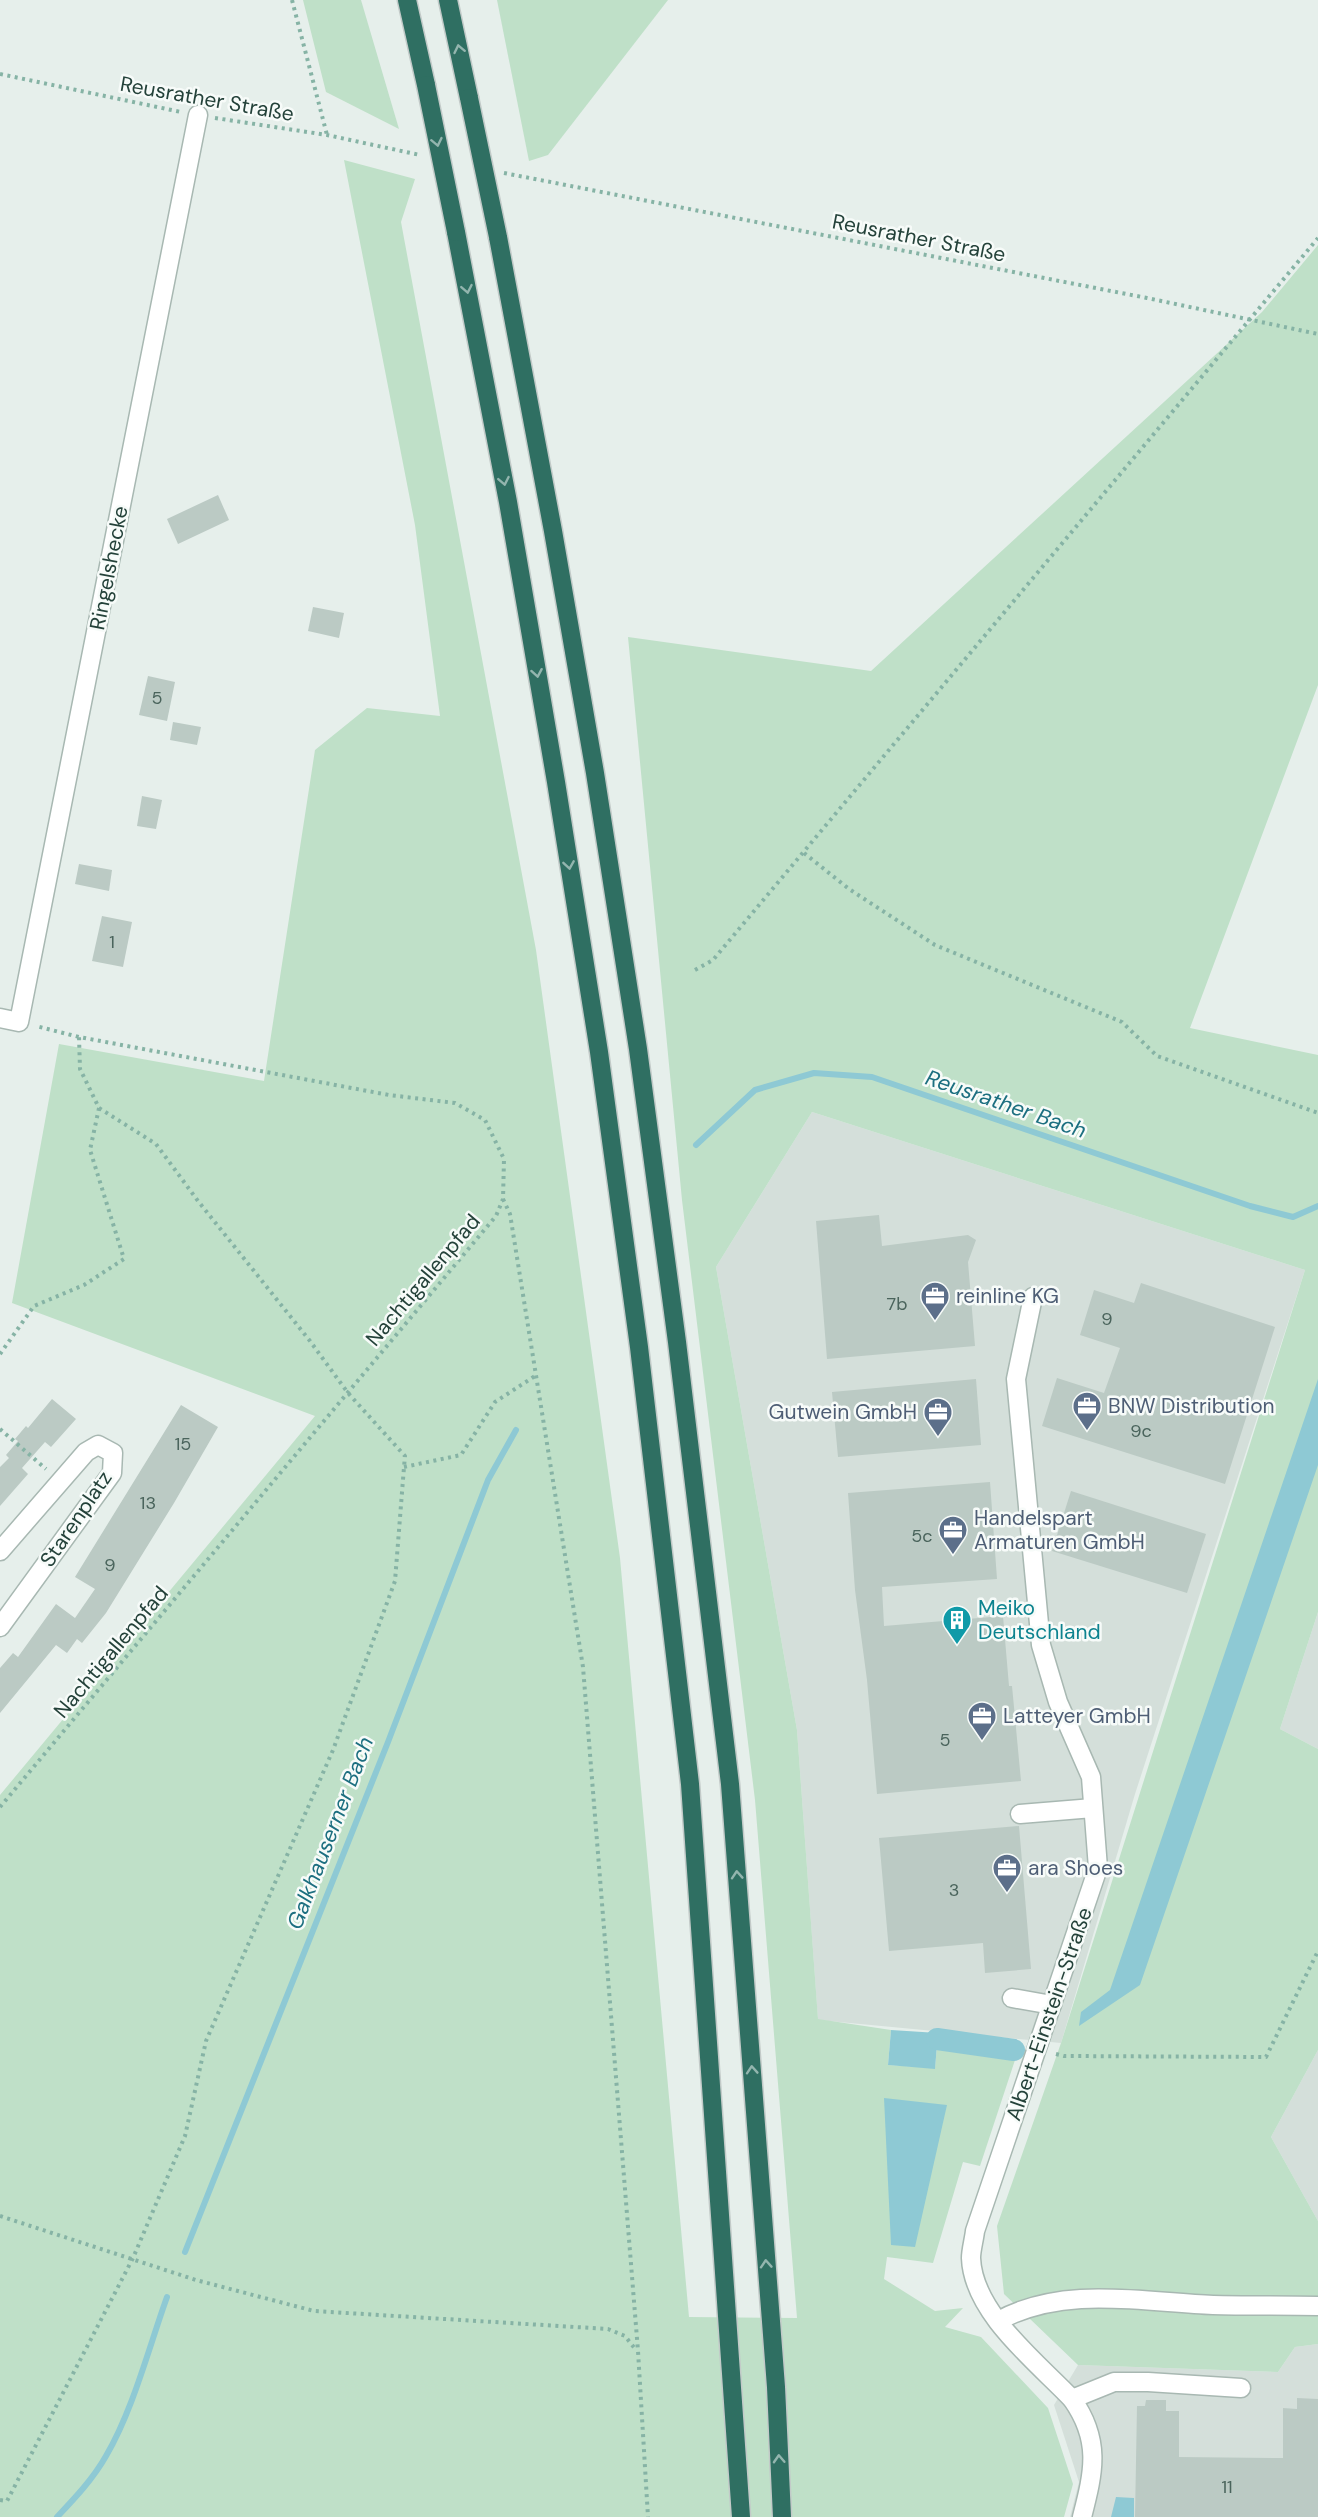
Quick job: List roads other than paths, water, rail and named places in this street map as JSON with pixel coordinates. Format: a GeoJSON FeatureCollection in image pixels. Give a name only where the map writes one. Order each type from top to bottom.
{"type":"FeatureCollection","features":[{"type":"Feature","properties":{"kind":"highway"},"geometry":{"type":"LineString","coordinates":[[407,0],[456,232],[507,502],[556,782],[599,1052],[639,1347],[690,1784],[741,2517]]}},
{"type":"Feature","properties":{"kind":"highway"},"geometry":{"type":"LineString","coordinates":[[448,0],[498,237],[595,773],[638,1050],[678,1354],[730,1784],[776,2387],[782,2517]]}},
{"type":"Feature","properties":{"kind":"street","name":"Ringelshecke"},"geometry":{"type":"LineString","coordinates":[[0,1018],[19,1022],[198,115]]}},
{"type":"Feature","properties":{"kind":"street","name":"Albert-Einstein-Straße"},"geometry":{"type":"LineString","coordinates":[[1033,1297],[1016,1379],[1041,1645],[1058,1702],[1091,1777],[1098,1868],[975,2231],[971,2257],[974,2278],[984,2301],[998,2321],[1072,2398],[1081,2411],[1090,2433],[1094,2455],[1093,2476],[1082,2517]]}},
{"type":"Feature","properties":{"kind":"street","name":"Starenplatz"},"geometry":{"type":"LineString","coordinates":[[0,1551],[86,1452],[98,1445],[113,1453],[112,1473],[0,1628]]}},
{"type":"Feature","properties":{"kind":"street"},"geometry":{"type":"LineString","coordinates":[[1020,1814],[1093,1808]]}},
{"type":"Feature","properties":{"kind":"street"},"geometry":{"type":"LineString","coordinates":[[1012,1998],[1052,2005]]}},
{"type":"Feature","properties":{"kind":"street"},"geometry":{"type":"LineString","coordinates":[[998,2321],[1014,2312],[1080,2297],[1214,2305],[1318,2306]]}},
{"type":"Feature","properties":{"kind":"street"},"geometry":{"type":"LineString","coordinates":[[1072,2398],[1114,2382],[1241,2388]]}},
{"type":"Feature","properties":{"kind":"water"},"geometry":{"type":"Polygon","coordinates":[[[1318,1379],[1318,1465],[1140,1985],[1079,2026],[1081,2012],[1110,1990],[1318,1379]]]}},
{"type":"Feature","properties":{"kind":"water"},"geometry":{"type":"Polygon","coordinates":[[[891,2030],[938,2033],[935,2069],[888,2065],[891,2030]]]}},
{"type":"Feature","properties":{"kind":"water"},"geometry":{"type":"Polygon","coordinates":[[[884,2098],[947,2105],[915,2247],[891,2245],[884,2098]]]}},
{"type":"Feature","properties":{"kind":"water"},"geometry":{"type":"Polygon","coordinates":[[[1116,2497],[1134,2498],[1134,2517],[1111,2517],[1116,2497]]]}},
{"type":"Feature","properties":{"kind":"waterway","name":"Reusrather Bach"},"geometry":{"type":"LineString","coordinates":[[696,1145],[755,1090],[814,1073],[872,1077],[1250,1206],[1293,1217],[1318,1206]]}},
{"type":"Feature","properties":{"kind":"waterway","name":"Galkhauserner Bach"},"geometry":{"type":"LineString","coordinates":[[185,2252],[388,1742],[488,1480],[516,1430]]}},
{"type":"Feature","properties":{"kind":"waterway"},"geometry":{"type":"LineString","coordinates":[[937,2039],[1014,2050]]}},
{"type":"Feature","properties":{"kind":"waterway","name":"Galkhauserner Bach"},"geometry":{"type":"LineString","coordinates":[[57,2517],[95,2473],[116,2438],[167,2297]]}},
{"type":"Feature","properties":{"kind":"place","name":"reinline KG"},"geometry":{"type":"Point","coordinates":[935,1322]}},
{"type":"Feature","properties":{"kind":"place","name":"BNW Distribution"},"geometry":{"type":"Point","coordinates":[1087,1432]}},
{"type":"Feature","properties":{"kind":"place","name":"Gutwein GmbH"},"geometry":{"type":"Point","coordinates":[938,1438]}},
{"type":"Feature","properties":{"kind":"place","name":"Handelspart Armaturen GmbH"},"geometry":{"type":"Point","coordinates":[953,1556]}},
{"type":"Feature","properties":{"kind":"place","name":"Meiko Deutschland"},"geometry":{"type":"Point","coordinates":[957,1646]}},
{"type":"Feature","properties":{"kind":"place","name":"Latteyer GmbH"},"geometry":{"type":"Point","coordinates":[982,1742]}},
{"type":"Feature","properties":{"kind":"place","name":"ara Shoes"},"geometry":{"type":"Point","coordinates":[1007,1894]}}]}
